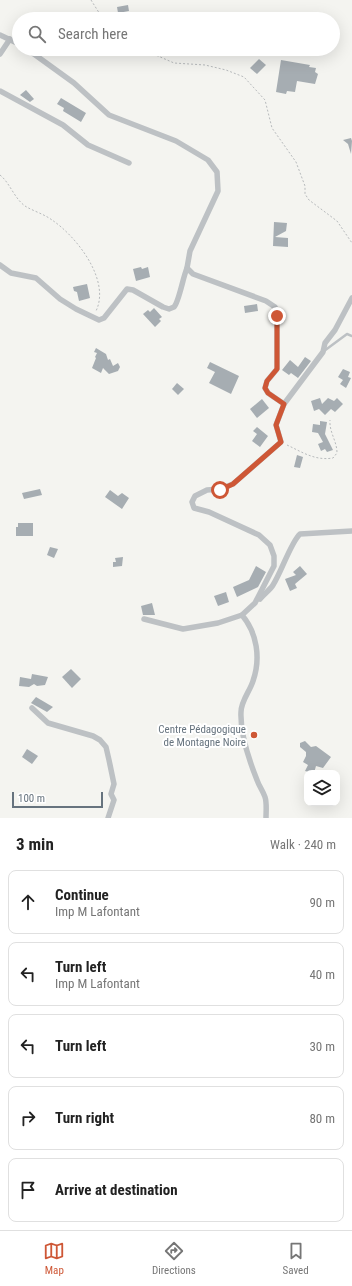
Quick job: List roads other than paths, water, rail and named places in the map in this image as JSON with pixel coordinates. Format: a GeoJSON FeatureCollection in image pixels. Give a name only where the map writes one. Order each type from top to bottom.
{"type":"FeatureCollection","features":[{"type":"Feature","properties":{"kind":"street"},"geometry":{"type":"LineString","coordinates":[[0,35],[10,39],[0,54]]}},
{"type":"Feature","properties":{"kind":"street"},"geometry":{"type":"LineString","coordinates":[[0,265],[11,273],[34,276],[60,299],[98,320],[104,318],[127,289],[133,290],[166,308],[174,307],[178,301],[190,252],[218,191],[218,172],[208,160],[176,141],[110,115],[74,83],[37,56]]}},
{"type":"Feature","properties":{"kind":"street"},"geometry":{"type":"LineString","coordinates":[[0,90],[62,125],[88,145],[129,163]]}},
{"type":"Feature","properties":{"kind":"street"},"geometry":{"type":"LineString","coordinates":[[187,268],[193,274],[266,301],[275,307],[277,316],[277,369],[267,381],[265,388],[268,393],[284,404]]}},
{"type":"Feature","properties":{"kind":"street"},"geometry":{"type":"LineString","coordinates":[[255,603],[274,566],[274,556],[270,545],[259,535],[209,512],[194,508],[192,502],[195,496],[207,490],[220,490],[233,484],[281,442],[276,425],[284,404],[322,352],[324,343],[335,330],[352,298]]}},
{"type":"Feature","properties":{"kind":"street"},"geometry":{"type":"LineString","coordinates":[[144,619],[183,630],[218,623],[242,615],[273,586],[295,539],[300,534],[352,531]]}},
{"type":"Feature","properties":{"kind":"street"},"geometry":{"type":"LineString","coordinates":[[242,615],[247,621],[253,635],[256,646],[257,665],[253,681],[241,711],[242,728],[252,766],[265,797],[266,818]]}},
{"type":"Feature","properties":{"kind":"street"},"geometry":{"type":"LineString","coordinates":[[32,708],[48,723],[93,736],[100,740],[106,747],[114,784],[111,794],[114,800],[108,818]]}},
{"type":"Feature","properties":{"kind":"lane"},"geometry":{"type":"LineString","coordinates":[[322,352],[347,334],[352,336]]}},
{"type":"Feature","properties":{"kind":"place","name":"Centre Pédagogique de Montagne Noire"},"geometry":{"type":"Point","coordinates":[254,735]}}]}
